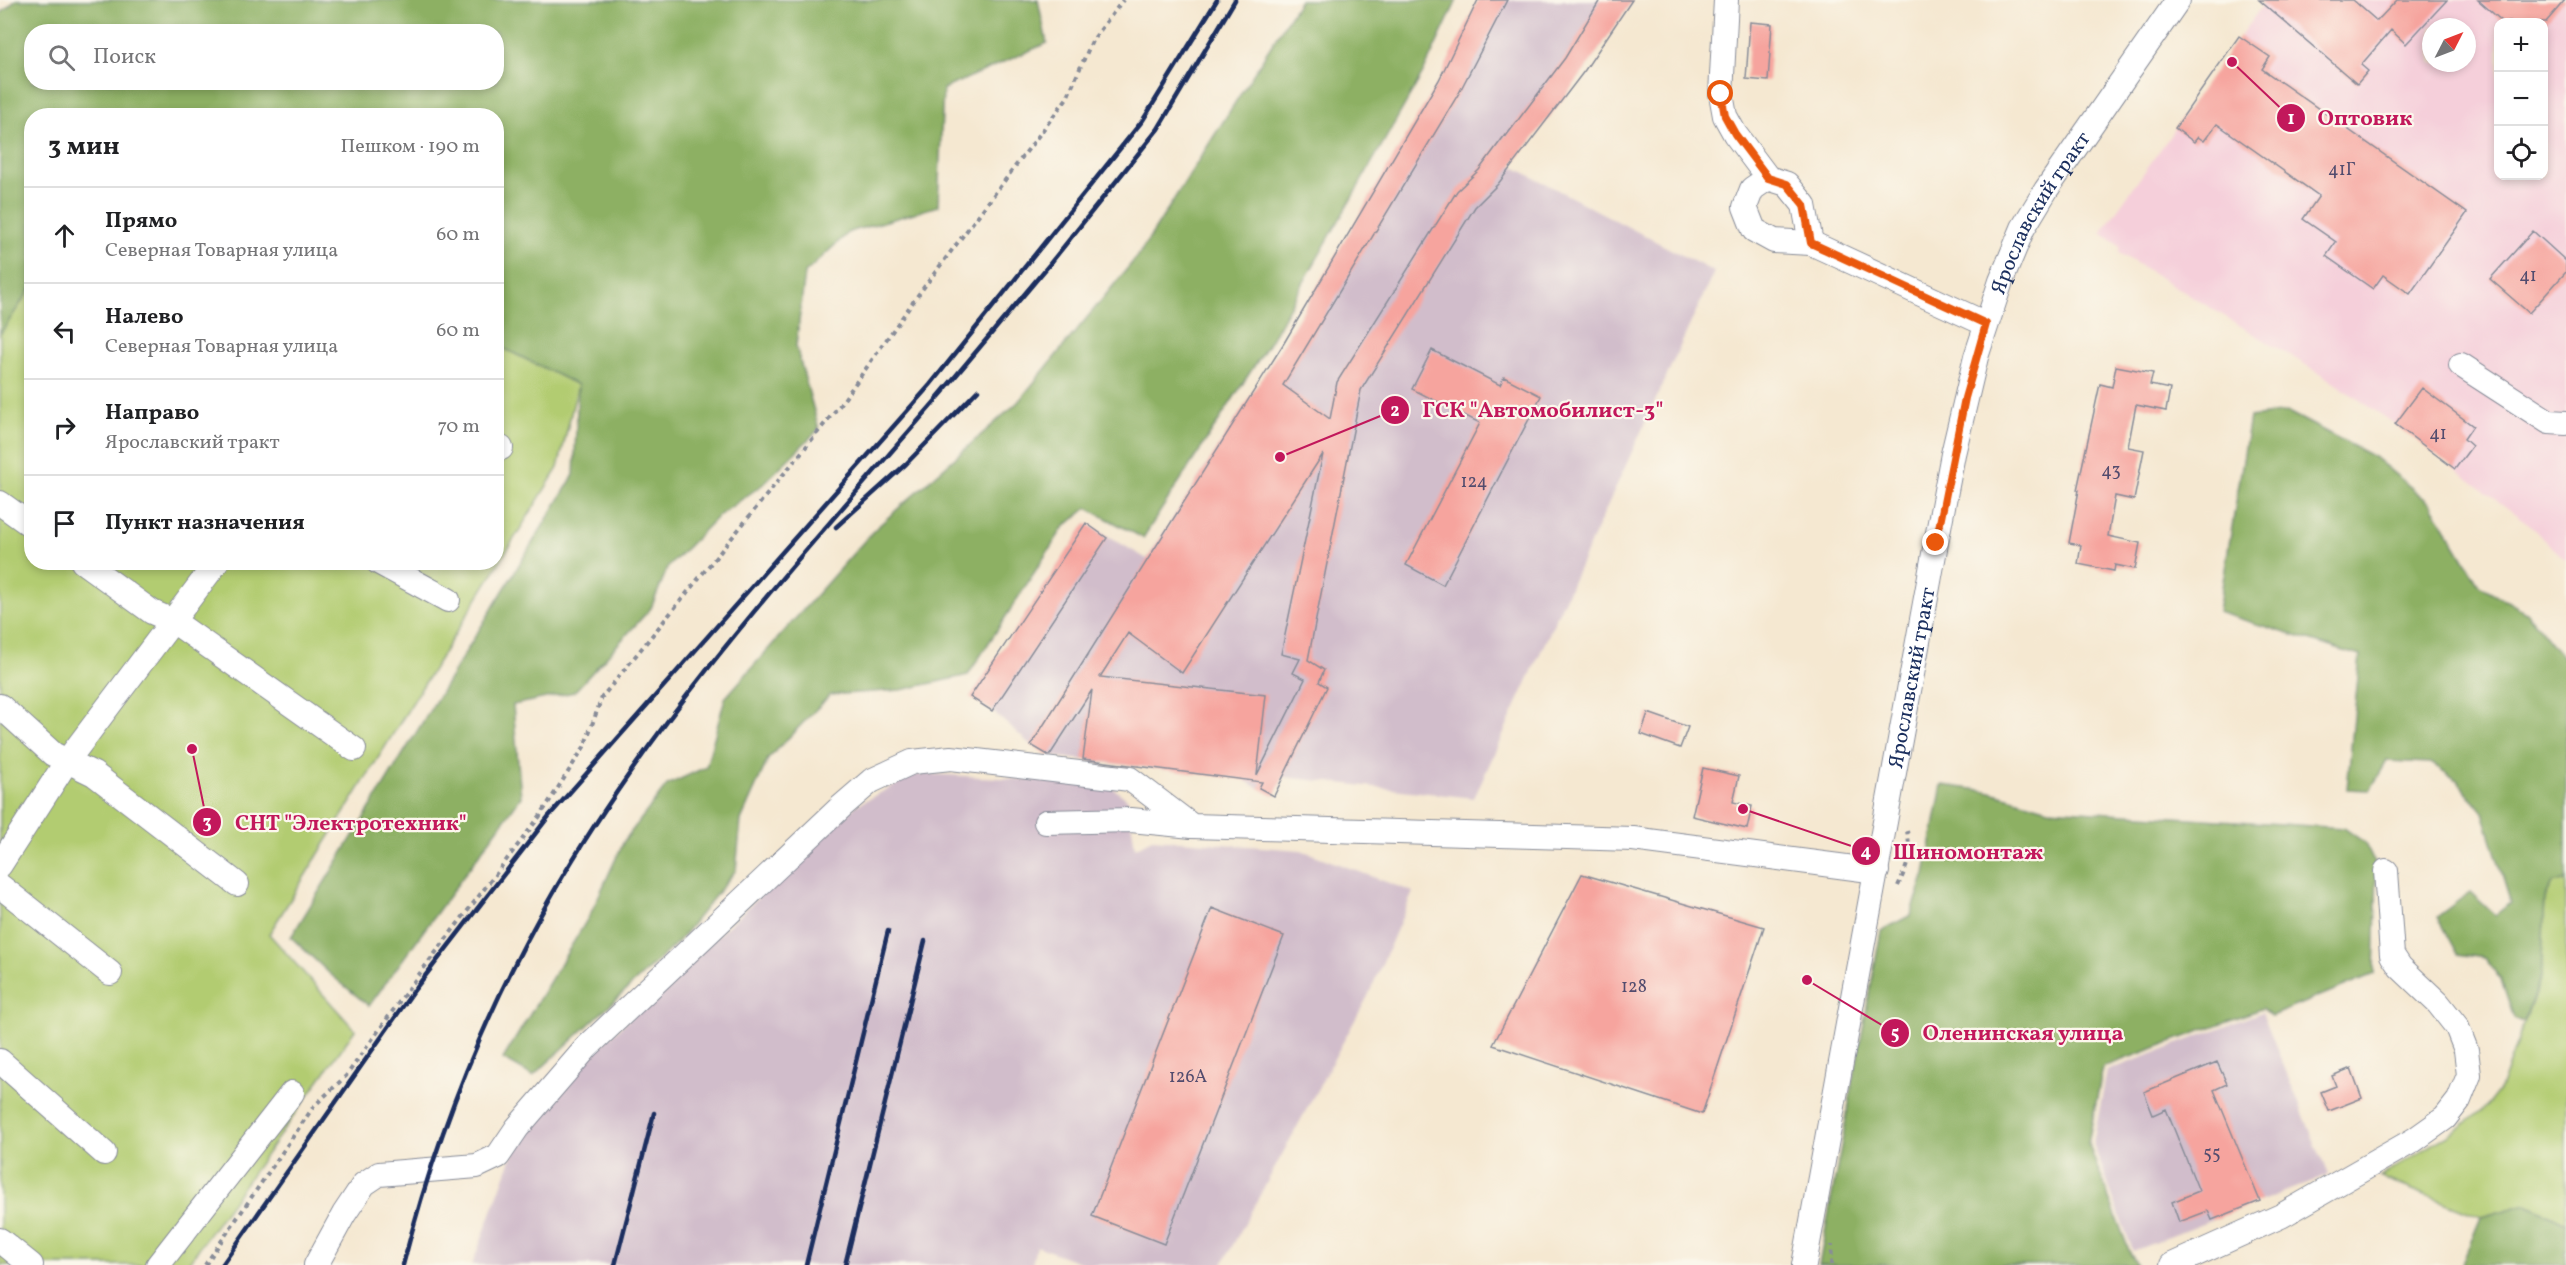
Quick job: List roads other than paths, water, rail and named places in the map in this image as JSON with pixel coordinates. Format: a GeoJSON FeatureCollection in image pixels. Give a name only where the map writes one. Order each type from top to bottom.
{"type":"FeatureCollection","features":[{"type":"Feature","properties":{"kind":"street"},"geometry":{"type":"LineString","coordinates":[[1726,0],[1721,94],[1725,116],[1735,134],[1768,178],[1787,184],[1804,205],[1811,243]]}},
{"type":"Feature","properties":{"kind":"street","name":"Ярославский тракт"},"geometry":{"type":"LineString","coordinates":[[1803,1265],[1953,454],[1965,398],[1986,324],[2014,249],[2034,209],[2178,0]]}},
{"type":"Feature","properties":{"kind":"street"},"geometry":{"type":"LineString","coordinates":[[1768,178],[1752,189],[1745,207],[1754,230],[1774,241],[1811,243],[1986,324]]}},
{"type":"Feature","properties":{"kind":"street"},"geometry":{"type":"LineString","coordinates":[[2461,365],[2549,422],[2566,423]]}},
{"type":"Feature","properties":{"kind":"street"},"geometry":{"type":"LineString","coordinates":[[0,503],[24,520]]}},
{"type":"Feature","properties":{"kind":"street"},"geometry":{"type":"LineString","coordinates":[[94,570],[152,612],[173,621],[354,749]]}},
{"type":"Feature","properties":{"kind":"street"},"geometry":{"type":"LineString","coordinates":[[0,865],[68,761],[211,570]]}},
{"type":"Feature","properties":{"kind":"street"},"geometry":{"type":"LineString","coordinates":[[393,570],[448,600]]}},
{"type":"Feature","properties":{"kind":"street"},"geometry":{"type":"LineString","coordinates":[[0,706],[53,754],[94,774],[237,884]]}},
{"type":"Feature","properties":{"kind":"street"},"geometry":{"type":"LineString","coordinates":[[316,1265],[344,1214],[364,1184],[380,1174],[477,1166],[498,1156],[517,1128],[587,1047],[871,781],[912,762],[951,758],[1130,779],[1192,826]]}},
{"type":"Feature","properties":{"kind":"street"},"geometry":{"type":"LineString","coordinates":[[1046,822],[1131,820],[1192,826],[1633,839],[1877,871]]}},
{"type":"Feature","properties":{"kind":"street"},"geometry":{"type":"LineString","coordinates":[[2172,1265],[2281,1216],[2414,1140],[2445,1118],[2459,1100],[2469,1075],[2466,1050],[2457,1027],[2438,1003],[2400,967],[2392,955],[2386,871]]}},
{"type":"Feature","properties":{"kind":"street"},"geometry":{"type":"LineString","coordinates":[[0,886],[110,973]]}},
{"type":"Feature","properties":{"kind":"street"},"geometry":{"type":"LineString","coordinates":[[0,1060],[104,1153]]}},
{"type":"Feature","properties":{"kind":"street"},"geometry":{"type":"LineString","coordinates":[[158,1265],[292,1093]]}},
{"type":"Feature","properties":{"kind":"street"},"geometry":{"type":"LineString","coordinates":[[0,1240],[31,1265]]}},
{"type":"Feature","properties":{"kind":"railway"},"geometry":{"type":"LineString","coordinates":[[222,1265],[415,989],[549,816],[930,385],[1143,120],[1217,0]]}},
{"type":"Feature","properties":{"kind":"railway"},"geometry":{"type":"LineString","coordinates":[[938,397],[1049,265],[1158,129],[1235,0]]}},
{"type":"Feature","properties":{"kind":"railway"},"geometry":{"type":"LineString","coordinates":[[836,527],[906,464],[978,390]]}},
{"type":"Feature","properties":{"kind":"railway"},"geometry":{"type":"LineString","coordinates":[[403,1265],[447,1121],[485,1028],[529,937],[595,825],[639,759],[687,695],[788,572],[944,391]]}},
{"type":"Feature","properties":{"kind":"railway"},"geometry":{"type":"LineString","coordinates":[[806,1265],[888,931]]}},
{"type":"Feature","properties":{"kind":"railway"},"geometry":{"type":"LineString","coordinates":[[845,1265],[925,941]]}},
{"type":"Feature","properties":{"kind":"railway"},"geometry":{"type":"LineString","coordinates":[[615,1265],[654,1113]]}},
{"type":"Feature","properties":{"kind":"place","name":"Оптовик"},"geometry":{"type":"Point","coordinates":[2232,62]}},
{"type":"Feature","properties":{"kind":"place","name":"ГСК \"Автомобилист-3\""},"geometry":{"type":"Point","coordinates":[1280,457]}},
{"type":"Feature","properties":{"kind":"place","name":"СНТ \"Электротехник\""},"geometry":{"type":"Point","coordinates":[192,749]}},
{"type":"Feature","properties":{"kind":"place","name":"Шиномонтаж"},"geometry":{"type":"Point","coordinates":[1743,809]}},
{"type":"Feature","properties":{"kind":"place","name":"Оленинская улица"},"geometry":{"type":"Point","coordinates":[1807,980]}}]}
